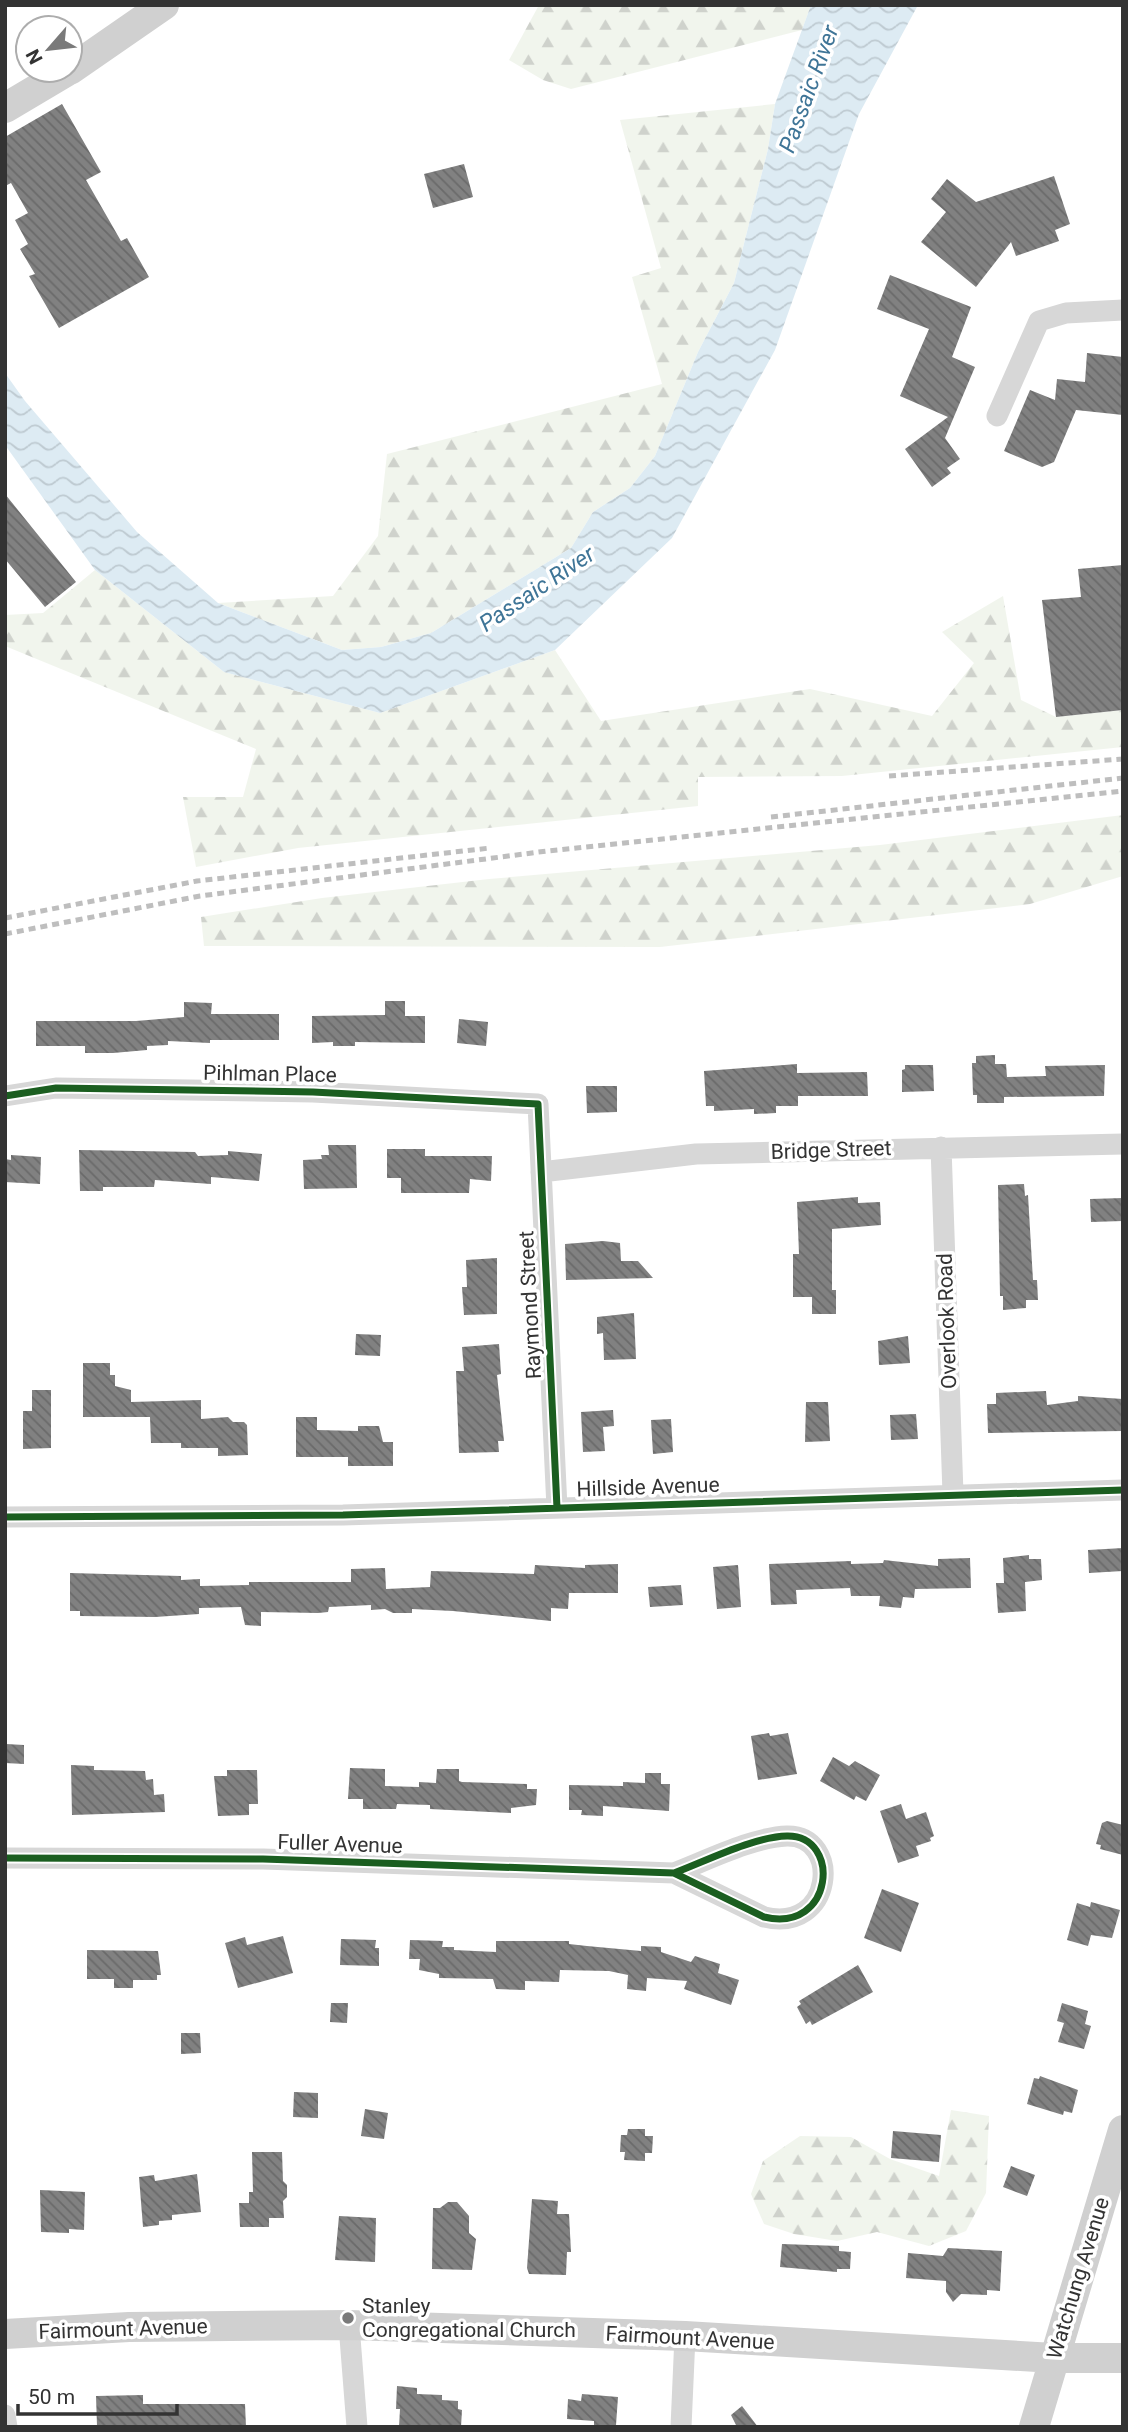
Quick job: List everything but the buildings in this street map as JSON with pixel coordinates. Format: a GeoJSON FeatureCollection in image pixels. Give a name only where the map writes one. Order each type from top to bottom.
{"type":"FeatureCollection","features":[{"type":"Feature","properties":{"kind":"main road"},"geometry":{"type":"LineString","coordinates":[[84,60],[164,5]]}},
{"type":"Feature","properties":{"kind":"main road"},"geometry":{"type":"LineString","coordinates":[[5,108],[46,84]]}},
{"type":"Feature","properties":{"kind":"main road","name":"Watchung Avenue"},"geometry":{"type":"LineString","coordinates":[[1034,2427],[1123,2130]]}},
{"type":"Feature","properties":{"kind":"main road","name":"Fairmount Avenue"},"geometry":{"type":"LineString","coordinates":[[5,2334],[129,2327],[349,2325],[685,2336],[1054,2358],[1123,2358]]}},
{"type":"Feature","properties":{"kind":"street"},"geometry":{"type":"LineString","coordinates":[[997,416],[1039,321],[1066,313],[1123,310]]}},
{"type":"Feature","properties":{"kind":"street","name":"Pihlman Place"},"geometry":{"type":"LineString","coordinates":[[5,1096],[56,1087],[313,1092],[535,1104]]}},
{"type":"Feature","properties":{"kind":"street","name":"Raymond Street"},"geometry":{"type":"LineString","coordinates":[[535,1104],[538,1104],[557,1508]]}},
{"type":"Feature","properties":{"kind":"street","name":"Bridge Street"},"geometry":{"type":"LineString","coordinates":[[541,1172],[696,1154],[1123,1144]]}},
{"type":"Feature","properties":{"kind":"street","name":"Overlook Road"},"geometry":{"type":"LineString","coordinates":[[941,1147],[953,1494]]}},
{"type":"Feature","properties":{"kind":"street","name":"Hillside Avenue"},"geometry":{"type":"LineString","coordinates":[[5,1517],[343,1515],[1123,1490]]}},
{"type":"Feature","properties":{"kind":"street","name":"Fuller Avenue"},"geometry":{"type":"LineString","coordinates":[[5,1858],[289,1860],[674,1874],[744,1847],[787,1836],[802,1839],[814,1848],[821,1860],[824,1874],[822,1889],[811,1907],[793,1918],[778,1920],[764,1917],[674,1874]]}},
{"type":"Feature","properties":{"kind":"street"},"geometry":{"type":"LineString","coordinates":[[349,2325],[357,2427]]}},
{"type":"Feature","properties":{"kind":"street"},"geometry":{"type":"LineString","coordinates":[[681,2427],[685,2336]]}},
{"type":"Feature","properties":{"kind":"street"},"geometry":{"type":"LineString","coordinates":[[5,2415],[7,2427]]}},
{"type":"Feature","properties":{"kind":"green space"},"geometry":{"type":"Polygon","coordinates":[[[539,5],[811,5],[802,30],[571,89],[543,80],[509,60],[539,5]]]}},
{"type":"Feature","properties":{"kind":"green space"},"geometry":{"type":"Polygon","coordinates":[[[775,104],[768,149],[734,283],[698,352],[655,456],[630,488],[593,512],[571,548],[431,633],[381,647],[342,650],[218,603],[333,596],[378,536],[387,454],[662,384],[632,277],[661,268],[620,120],[775,104]]]}},
{"type":"Feature","properties":{"kind":"green space"},"geometry":{"type":"Polygon","coordinates":[[[95,570],[224,672],[380,713],[555,650],[601,721],[810,689],[932,716],[974,663],[942,632],[1003,596],[1021,700],[1056,717],[1123,710],[1123,747],[842,776],[698,777],[698,806],[298,848],[196,867],[183,797],[243,797],[256,749],[5,646],[5,615],[43,613],[95,570]]]}},
{"type":"Feature","properties":{"kind":"green space"},"geometry":{"type":"Polygon","coordinates":[[[1123,815],[1123,876],[1030,904],[660,947],[204,946],[201,917],[322,898],[489,879],[880,845],[1123,815]]]}},
{"type":"Feature","properties":{"kind":"green space"},"geometry":{"type":"Polygon","coordinates":[[[951,2110],[989,2116],[986,2193],[966,2231],[929,2246],[877,2232],[837,2241],[794,2234],[764,2224],[751,2194],[763,2161],[800,2136],[851,2137],[890,2159],[939,2176],[951,2110]]]}},
{"type":"Feature","properties":{"kind":"water","name":"Passaic River"},"geometry":{"type":"Polygon","coordinates":[[[811,5],[918,5],[859,114],[775,350],[672,538],[555,650],[380,713],[224,672],[95,570],[5,445],[5,373],[25,401],[137,532],[218,603],[342,650],[381,647],[431,633],[571,548],[593,512],[630,488],[655,456],[698,352],[734,283],[768,149],[775,104],[811,5]]]}},
{"type":"Feature","properties":{"kind":"railway"},"geometry":{"type":"LineString","coordinates":[[889,776],[1123,759]]}},
{"type":"Feature","properties":{"kind":"railway"},"geometry":{"type":"LineString","coordinates":[[771,817],[1123,778]]}},
{"type":"Feature","properties":{"kind":"railway"},"geometry":{"type":"LineString","coordinates":[[5,934],[200,896],[547,851],[1123,791]]}},
{"type":"Feature","properties":{"kind":"railway"},"geometry":{"type":"LineString","coordinates":[[5,918],[197,881],[490,848]]}},
{"type":"Feature","properties":{"kind":"cycle path"},"geometry":{"type":"LineString","coordinates":[[5,1096],[56,1088],[313,1092],[538,1104],[557,1508]]}},
{"type":"Feature","properties":{"kind":"cycle path"},"geometry":{"type":"LineString","coordinates":[[5,1517],[343,1515],[1123,1490]]}},
{"type":"Feature","properties":{"kind":"cycle path"},"geometry":{"type":"LineString","coordinates":[[5,1858],[263,1859],[674,1873],[764,1917],[787,1918],[805,1911],[817,1899],[822,1882],[822,1866],[816,1851],[805,1840],[787,1836],[745,1845],[674,1873]]}},
{"type":"Feature","properties":{"kind":"place","name":"Stanley Congregational Church"},"geometry":{"type":"Point","coordinates":[348,2318]}}]}
